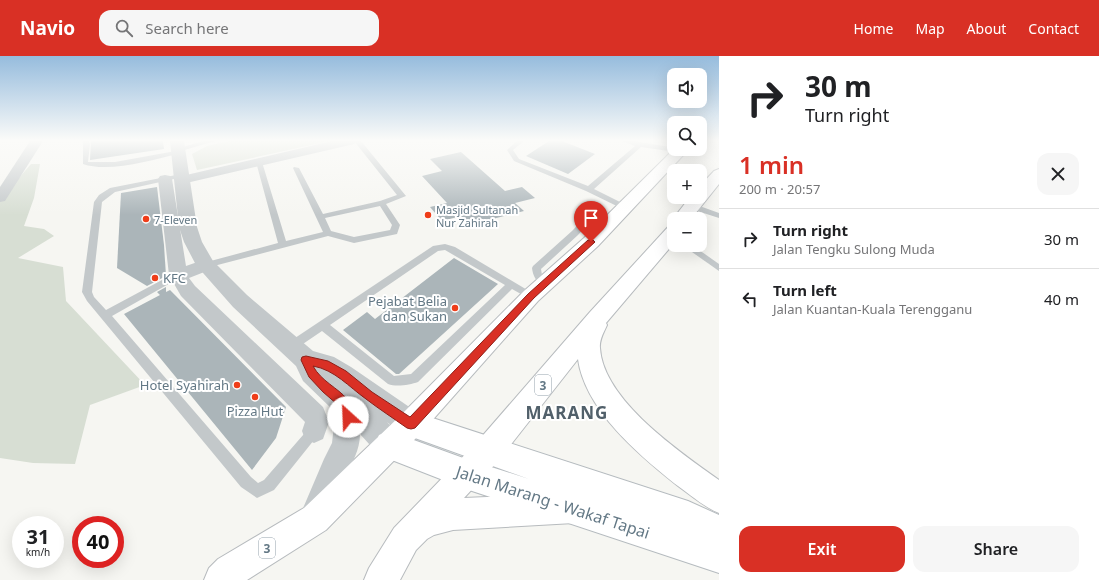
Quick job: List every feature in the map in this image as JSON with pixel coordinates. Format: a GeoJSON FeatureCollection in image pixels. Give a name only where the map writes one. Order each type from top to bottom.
{"type":"FeatureCollection","features":[{"type":"Feature","properties":{"kind":"main road","name":"3"},"geometry":{"type":"LineString","coordinates":[[221,580],[230,571],[315,519],[411,424],[529,287],[591,242],[667,165]]}},
{"type":"Feature","properties":{"kind":"main road"},"geometry":{"type":"LineString","coordinates":[[707,188],[718,176]]}},
{"type":"Feature","properties":{"kind":"main road","name":"3"},"geometry":{"type":"LineString","coordinates":[[381,580],[405,539],[488,451],[598,318],[667,246]]}},
{"type":"Feature","properties":{"kind":"main road"},"geometry":{"type":"LineString","coordinates":[[598,318],[588,346],[588,351],[593,373],[604,394],[634,431],[673,465],[719,498]]}},
{"type":"Feature","properties":{"kind":"main road","name":"Jalan Marang - Wakaf Tapai"},"geometry":{"type":"LineString","coordinates":[[411,424],[688,517],[719,531]]}},
{"type":"Feature","properties":{"kind":"main road","name":"Jalan Marang - Wakaf Tapai"},"geometry":{"type":"LineString","coordinates":[[389,445],[466,474],[719,556]]}},
{"type":"Feature","properties":{"kind":"main road"},"geometry":{"type":"LineString","coordinates":[[405,539],[425,522],[453,514],[574,508]]}},
{"type":"Feature","properties":{"kind":"street"},"geometry":{"type":"LineString","coordinates":[[0,198],[9,187],[22,165]]}},
{"type":"Feature","properties":{"kind":"street"},"geometry":{"type":"LineString","coordinates":[[177,165],[178,275],[188,291],[314,415],[317,422],[314,431]]}},
{"type":"Feature","properties":{"kind":"street"},"geometry":{"type":"LineString","coordinates":[[176,178],[241,165]]}},
{"type":"Feature","properties":{"kind":"street"},"geometry":{"type":"LineString","coordinates":[[176,178],[193,242],[206,265],[240,301],[298,353],[312,374],[327,389],[374,428],[389,445]]}},
{"type":"Feature","properties":{"kind":"street"},"geometry":{"type":"LineString","coordinates":[[178,275],[206,265]]}},
{"type":"Feature","properties":{"kind":"street"},"geometry":{"type":"LineString","coordinates":[[298,353],[325,364],[342,374],[411,424]]}},
{"type":"Feature","properties":{"kind":"street"},"geometry":{"type":"LineString","coordinates":[[315,519],[334,469],[341,457],[346,443],[348,417],[343,402]]}},
{"type":"Feature","properties":{"kind":"lane"},"geometry":{"type":"LineString","coordinates":[[260,165],[283,246]]}},
{"type":"Feature","properties":{"kind":"lane"},"geometry":{"type":"LineString","coordinates":[[320,218],[382,203],[402,196],[378,165]]}},
{"type":"Feature","properties":{"kind":"lane"},"geometry":{"type":"LineString","coordinates":[[530,165],[589,189],[625,208]]}},
{"type":"Feature","properties":{"kind":"lane"},"geometry":{"type":"LineString","coordinates":[[589,189],[616,165]]}},
{"type":"Feature","properties":{"kind":"lane"},"geometry":{"type":"LineString","coordinates":[[296,168],[328,232]]}},
{"type":"Feature","properties":{"kind":"lane"},"geometry":{"type":"LineString","coordinates":[[176,178],[113,190],[102,197],[98,202],[87,292],[90,299],[246,482],[257,491],[269,485],[314,431]]}},
{"type":"Feature","properties":{"kind":"lane"},"geometry":{"type":"LineString","coordinates":[[206,265],[283,246],[328,232],[354,240],[394,232],[396,225],[382,203]]}},
{"type":"Feature","properties":{"kind":"lane"},"geometry":{"type":"LineString","coordinates":[[693,204],[719,216]]}},
{"type":"Feature","properties":{"kind":"lane"},"geometry":{"type":"LineString","coordinates":[[322,324],[392,381],[414,379],[529,287],[538,276],[536,268],[575,233],[597,210]]}},
{"type":"Feature","properties":{"kind":"lane"},"geometry":{"type":"LineString","coordinates":[[575,233],[591,242]]}},
{"type":"Feature","properties":{"kind":"lane"},"geometry":{"type":"LineString","coordinates":[[298,353],[322,324],[436,248],[445,247],[452,249],[529,287]]}},
{"type":"Feature","properties":{"kind":"lane"},"geometry":{"type":"LineString","coordinates":[[697,252],[719,268]]}},
{"type":"Feature","properties":{"kind":"lane"},"geometry":{"type":"LineString","coordinates":[[106,316],[178,275]]}},
{"type":"Feature","properties":{"kind":"shaded area"},"geometry":{"type":"Polygon","coordinates":[[[30,165],[40,165],[34,198],[24,226],[44,229],[54,236],[18,258],[63,267],[66,301],[145,385],[90,405],[75,464],[33,463],[0,458],[0,200],[30,165]]]}},
{"type":"Feature","properties":{"kind":"shaded area"},"geometry":{"type":"Polygon","coordinates":[[[196,165],[218,165],[197,170],[196,165]]]}},
{"type":"Feature","properties":{"kind":"building"},"geometry":{"type":"Polygon","coordinates":[[[436,165],[476,165],[505,191],[522,187],[535,198],[515,203],[524,211],[469,225],[461,216],[442,221],[430,207],[447,203],[422,176],[442,171],[436,165]]]}},
{"type":"Feature","properties":{"kind":"building"},"geometry":{"type":"Polygon","coordinates":[[[548,165],[580,165],[568,174],[548,165]]]}},
{"type":"Feature","properties":{"kind":"building"},"geometry":{"type":"Polygon","coordinates":[[[157,187],[166,276],[147,286],[117,268],[121,193],[157,187]]]}},
{"type":"Feature","properties":{"kind":"building"},"geometry":{"type":"Polygon","coordinates":[[[454,258],[498,284],[399,374],[396,374],[343,330],[367,312],[375,319],[454,258]]]}},
{"type":"Feature","properties":{"kind":"building"},"geometry":{"type":"Polygon","coordinates":[[[166,287],[166,292],[170,290],[286,407],[276,438],[252,470],[124,314],[160,295],[157,292],[166,287]]]}},
{"type":"Feature","properties":{"kind":"place","name":"Masjid Sultanah Nur Zahirah"},"geometry":{"type":"Point","coordinates":[428,215]}},
{"type":"Feature","properties":{"kind":"place","name":"7-Eleven"},"geometry":{"type":"Point","coordinates":[146,219]}},
{"type":"Feature","properties":{"kind":"place","name":"KFC"},"geometry":{"type":"Point","coordinates":[155,278]}},
{"type":"Feature","properties":{"kind":"place","name":"Pejabat Belia dan Sukan"},"geometry":{"type":"Point","coordinates":[455,308]}},
{"type":"Feature","properties":{"kind":"place","name":"Hotel Syahirah"},"geometry":{"type":"Point","coordinates":[237,385]}},
{"type":"Feature","properties":{"kind":"place","name":"Pizza Hut"},"geometry":{"type":"Point","coordinates":[255,397]}},
{"type":"Feature","properties":{"kind":"district","name":"MARANG"},"geometry":{"type":"Point","coordinates":[567,412]}},
{"type":"Feature","properties":{"kind":"route"},"geometry":{"type":"LineString","coordinates":[[348,417],[343,402],[312,374],[306,360],[325,364],[342,374],[411,424],[531,296],[591,242]]}}]}
